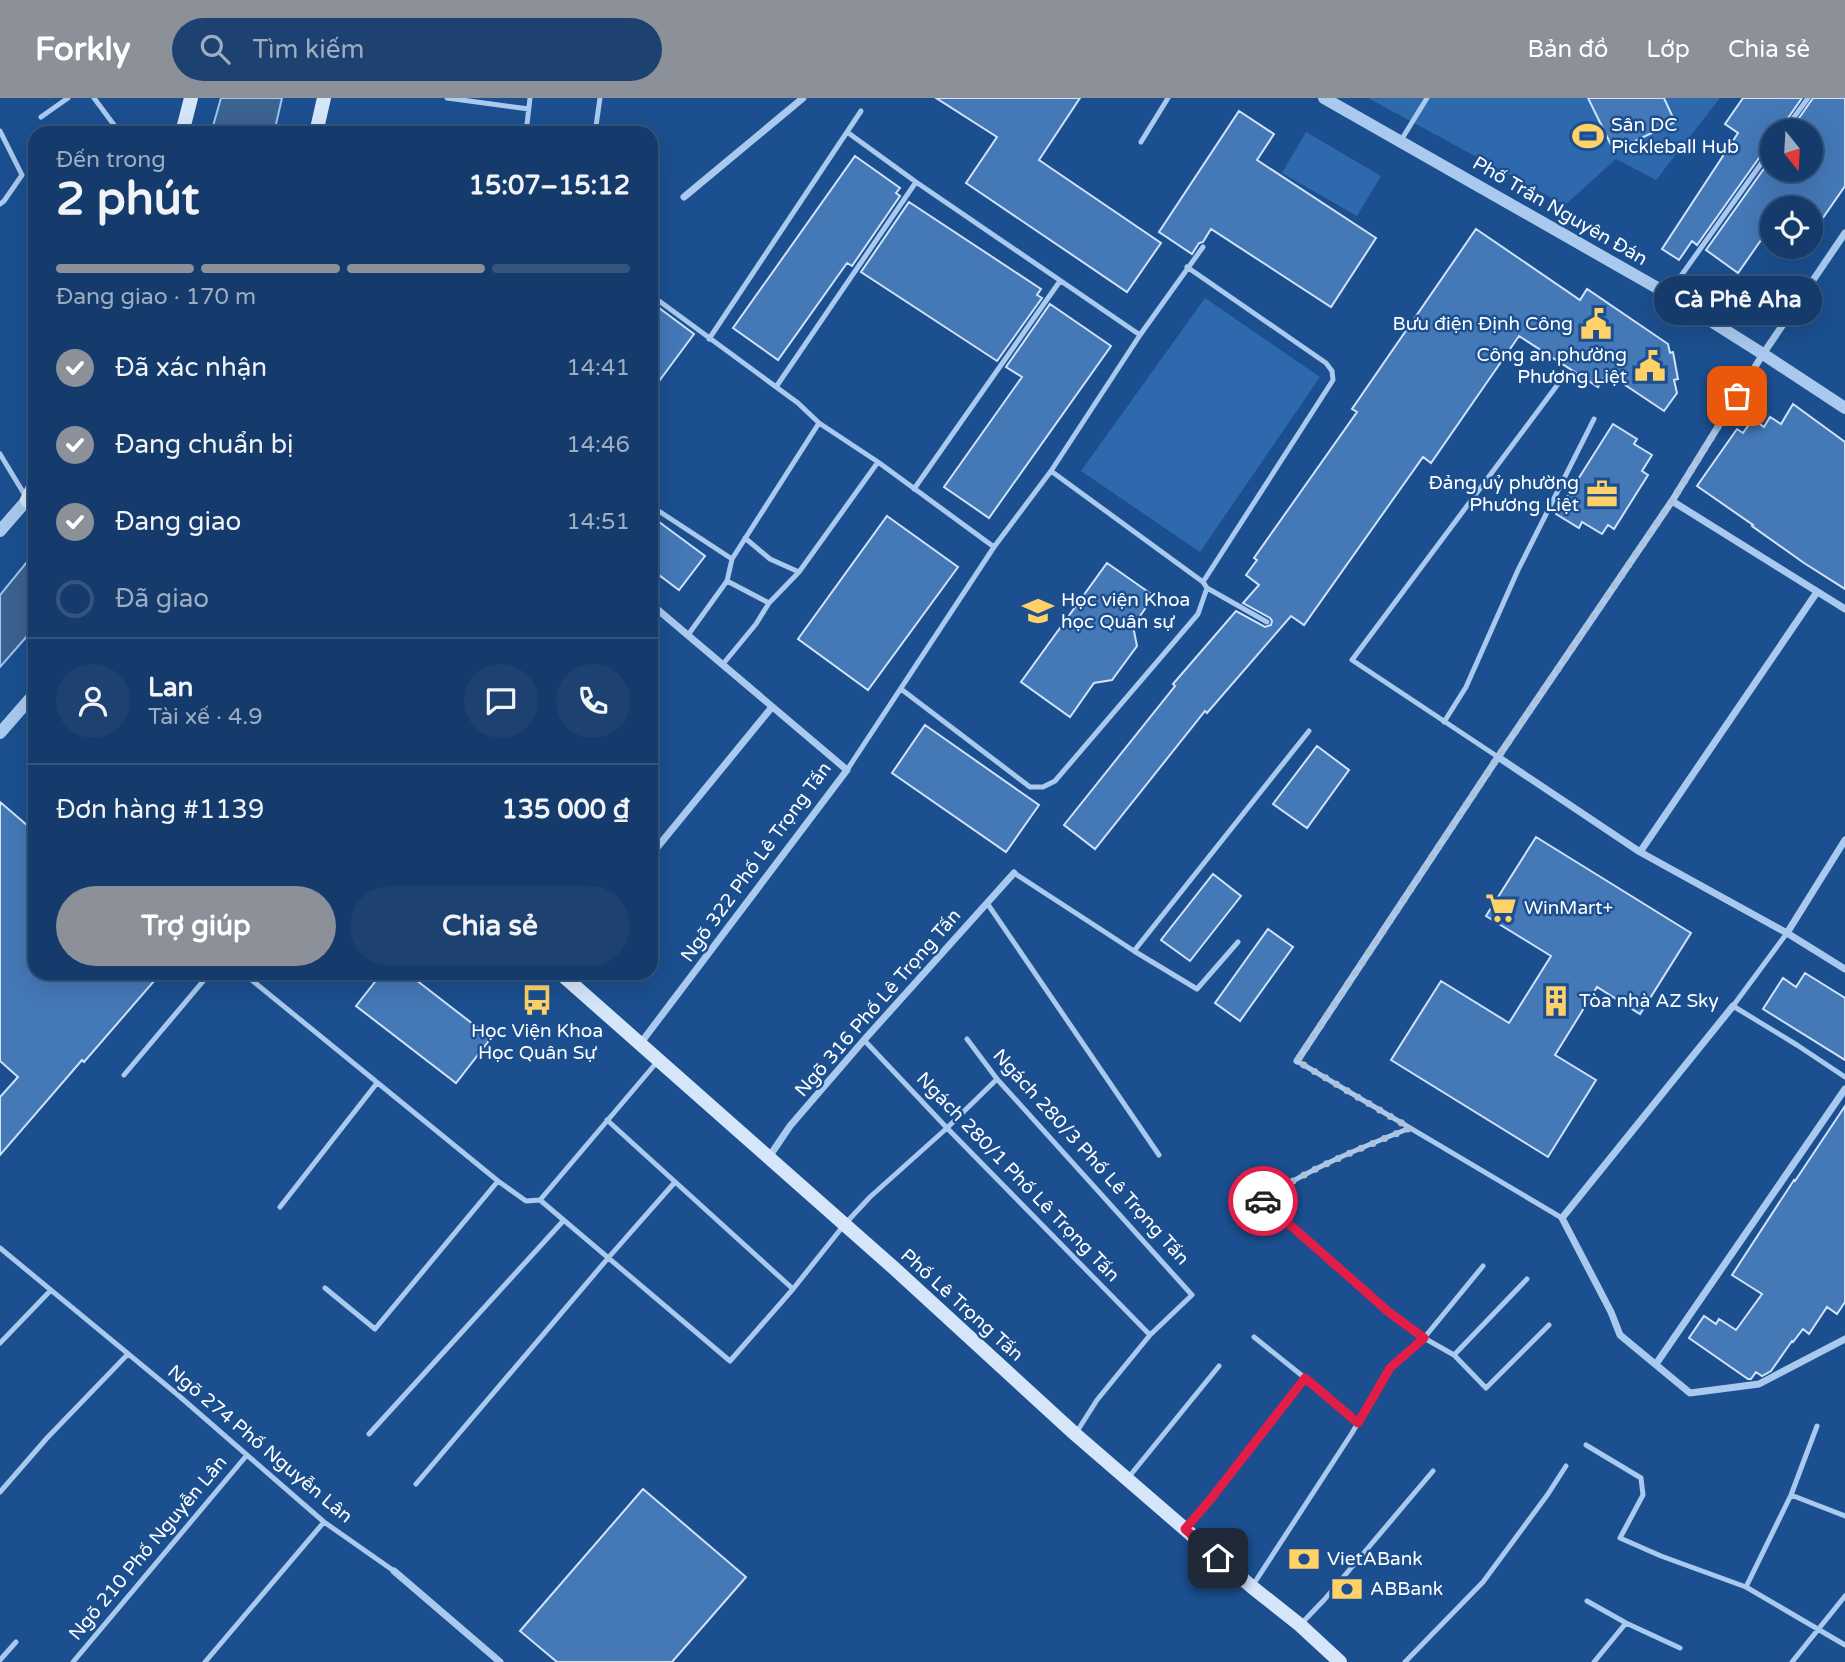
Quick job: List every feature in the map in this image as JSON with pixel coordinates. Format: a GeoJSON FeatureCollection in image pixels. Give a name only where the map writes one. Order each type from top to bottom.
{"type":"FeatureCollection","features":[{"type":"Feature","properties":{"kind":"main road"},"geometry":{"type":"LineString","coordinates":[[184,126],[191,98]]}},
{"type":"Feature","properties":{"kind":"main road"},"geometry":{"type":"LineString","coordinates":[[318,126],[324,98]]}},
{"type":"Feature","properties":{"kind":"main road","name":"Phố Lê Trọng Tấn"},"geometry":{"type":"LineString","coordinates":[[568,980],[769,1157],[1075,1434],[1340,1662]]}},
{"type":"Feature","properties":{"kind":"street"},"geometry":{"type":"LineString","coordinates":[[684,197],[803,98]]}},
{"type":"Feature","properties":{"kind":"street","name":"Phố Trần Nguyên Đán"},"geometry":{"type":"LineString","coordinates":[[1324,98],[1668,294],[1845,408]]}},
{"type":"Feature","properties":{"kind":"street"},"geometry":{"type":"LineString","coordinates":[[1297,1061],[1498,757],[1672,501],[1763,354],[1845,233]]}},
{"type":"Feature","properties":{"kind":"street"},"geometry":{"type":"LineString","coordinates":[[1672,501],[1845,609]]}},
{"type":"Feature","properties":{"kind":"street"},"geometry":{"type":"LineString","coordinates":[[0,531],[28,507]]}},
{"type":"Feature","properties":{"kind":"street"},"geometry":{"type":"LineString","coordinates":[[1640,852],[1817,592]]}},
{"type":"Feature","properties":{"kind":"street","name":"Ngõ 322 Phố Lê Trọng Tấn"},"geometry":{"type":"LineString","coordinates":[[640,1044],[847,770],[658,610]]}},
{"type":"Feature","properties":{"kind":"street"},"geometry":{"type":"LineString","coordinates":[[0,733],[28,701]]}},
{"type":"Feature","properties":{"kind":"street"},"geometry":{"type":"LineString","coordinates":[[658,846],[772,707]]}},
{"type":"Feature","properties":{"kind":"street"},"geometry":{"type":"LineString","coordinates":[[1498,757],[1640,852],[1845,968]]}},
{"type":"Feature","properties":{"kind":"street"},"geometry":{"type":"LineString","coordinates":[[1787,933],[1845,840]]}},
{"type":"Feature","properties":{"kind":"street","name":"Ngõ 316 Phố Lê Trọng Tấn"},"geometry":{"type":"LineString","coordinates":[[769,1157],[790,1126],[864,1040],[1014,873]]}},
{"type":"Feature","properties":{"kind":"street"},"geometry":{"type":"LineString","coordinates":[[1733,1006],[1562,1218],[1611,1312],[1620,1335],[1690,1393],[1759,1384],[1845,1339]]}},
{"type":"Feature","properties":{"kind":"street"},"geometry":{"type":"LineString","coordinates":[[1656,1364],[1845,1089]]}},
{"type":"Feature","properties":{"kind":"street","name":"Ngõ 274 Phố Nguyễn Lân"},"geometry":{"type":"LineString","coordinates":[[394,1571],[500,1662]]}},
{"type":"Feature","properties":{"kind":"lane"},"geometry":{"type":"LineString","coordinates":[[41,117],[68,98]]}},
{"type":"Feature","properties":{"kind":"lane"},"geometry":{"type":"LineString","coordinates":[[94,98],[115,126]]}},
{"type":"Feature","properties":{"kind":"lane"},"geometry":{"type":"LineString","coordinates":[[447,98],[529,109]]}},
{"type":"Feature","properties":{"kind":"lane"},"geometry":{"type":"LineString","coordinates":[[527,126],[530,98]]}},
{"type":"Feature","properties":{"kind":"lane"},"geometry":{"type":"LineString","coordinates":[[596,126],[600,98]]}},
{"type":"Feature","properties":{"kind":"lane"},"geometry":{"type":"LineString","coordinates":[[1141,142],[1168,98]]}},
{"type":"Feature","properties":{"kind":"lane"},"geometry":{"type":"LineString","coordinates":[[1401,142],[1427,98]]}},
{"type":"Feature","properties":{"kind":"lane"},"geometry":{"type":"LineString","coordinates":[[1793,119],[1808,98]]}},
{"type":"Feature","properties":{"kind":"lane"},"geometry":{"type":"LineString","coordinates":[[709,338],[861,111]]}},
{"type":"Feature","properties":{"kind":"lane"},"geometry":{"type":"LineString","coordinates":[[0,131],[22,175],[0,204]]}},
{"type":"Feature","properties":{"kind":"lane"},"geometry":{"type":"LineString","coordinates":[[847,132],[1140,335]]}},
{"type":"Feature","properties":{"kind":"lane"},"geometry":{"type":"LineString","coordinates":[[1668,294],[1760,165]]}},
{"type":"Feature","properties":{"kind":"lane"},"geometry":{"type":"LineString","coordinates":[[776,387],[916,182]]}},
{"type":"Feature","properties":{"kind":"lane"},"geometry":{"type":"LineString","coordinates":[[847,770],[994,547],[1051,471],[1140,335],[1203,247]]}},
{"type":"Feature","properties":{"kind":"lane"},"geometry":{"type":"LineString","coordinates":[[1187,267],[1326,363],[1332,371],[1333,380],[1203,582]]}},
{"type":"Feature","properties":{"kind":"lane"},"geometry":{"type":"LineString","coordinates":[[914,489],[1060,281]]}},
{"type":"Feature","properties":{"kind":"lane"},"geometry":{"type":"LineString","coordinates":[[658,300],[798,403],[819,423],[878,462],[994,547]]}},
{"type":"Feature","properties":{"kind":"lane"},"geometry":{"type":"LineString","coordinates":[[1498,757],[1352,660],[1564,376]]}},
{"type":"Feature","properties":{"kind":"lane"},"geometry":{"type":"LineString","coordinates":[[1444,722],[1466,687],[1523,559],[1594,419]]}},
{"type":"Feature","properties":{"kind":"lane"},"geometry":{"type":"LineString","coordinates":[[688,635],[727,581],[732,559],[819,423]]}},
{"type":"Feature","properties":{"kind":"lane"},"geometry":{"type":"LineString","coordinates":[[0,454],[28,499]]}},
{"type":"Feature","properties":{"kind":"lane"},"geometry":{"type":"LineString","coordinates":[[723,664],[769,603],[799,572],[878,462]]}},
{"type":"Feature","properties":{"kind":"lane"},"geometry":{"type":"LineString","coordinates":[[1051,471],[1203,582],[1207,588],[1268,622]]}},
{"type":"Feature","properties":{"kind":"lane"},"geometry":{"type":"LineString","coordinates":[[658,511],[732,559]]}},
{"type":"Feature","properties":{"kind":"lane"},"geometry":{"type":"LineString","coordinates":[[745,538],[770,558],[799,572]]}},
{"type":"Feature","properties":{"kind":"lane"},"geometry":{"type":"LineString","coordinates":[[727,581],[769,603]]}},
{"type":"Feature","properties":{"kind":"lane"},"geometry":{"type":"LineString","coordinates":[[901,689],[1030,787],[1043,787],[1055,781],[1198,614],[1207,588]]}},
{"type":"Feature","properties":{"kind":"lane"},"geometry":{"type":"LineString","coordinates":[[1134,951],[1309,731]]}},
{"type":"Feature","properties":{"kind":"lane"},"geometry":{"type":"LineString","coordinates":[[1014,873],[1197,989],[1238,942]]}},
{"type":"Feature","properties":{"kind":"lane"},"geometry":{"type":"LineString","coordinates":[[987,904],[1158,1155]]}},
{"type":"Feature","properties":{"kind":"lane"},"geometry":{"type":"LineString","coordinates":[[1787,933],[1733,1006],[1845,1077]]}},
{"type":"Feature","properties":{"kind":"lane"},"geometry":{"type":"LineString","coordinates":[[124,1076],[204,980]]}},
{"type":"Feature","properties":{"kind":"lane"},"geometry":{"type":"LineString","coordinates":[[252,980],[526,1202],[540,1200],[660,1060]]}},
{"type":"Feature","properties":{"kind":"lane","name":"Ngách 280/3 Phố Lê Trọng Tấn"},"geometry":{"type":"LineString","coordinates":[[967,1039],[998,1079],[1192,1295],[1150,1335]]}},
{"type":"Feature","properties":{"kind":"lane","name":"Ngách 280/1 Phố Lê Trọng Tấn"},"geometry":{"type":"LineString","coordinates":[[864,1040],[1150,1335]]}},
{"type":"Feature","properties":{"kind":"lane"},"geometry":{"type":"LineString","coordinates":[[1297,1061],[1562,1218]]}},
{"type":"Feature","properties":{"kind":"lane"},"geometry":{"type":"LineString","coordinates":[[540,1200],[730,1361],[870,1197],[998,1079]]}},
{"type":"Feature","properties":{"kind":"lane"},"geometry":{"type":"LineString","coordinates":[[280,1207],[377,1083]]}},
{"type":"Feature","properties":{"kind":"lane"},"geometry":{"type":"LineString","coordinates":[[607,1120],[793,1289]]}},
{"type":"Feature","properties":{"kind":"lane"},"geometry":{"type":"LineString","coordinates":[[1410,1128],[1281,1187],[1262,1200],[1390,1313],[1424,1338],[1454,1355],[1486,1388],[1549,1325]]}},
{"type":"Feature","properties":{"kind":"lane"},"geometry":{"type":"LineString","coordinates":[[325,1288],[375,1329],[498,1181]]}},
{"type":"Feature","properties":{"kind":"lane"},"geometry":{"type":"LineString","coordinates":[[416,1484],[675,1182]]}},
{"type":"Feature","properties":{"kind":"lane"},"geometry":{"type":"LineString","coordinates":[[369,1434],[564,1220]]}},
{"type":"Feature","properties":{"kind":"lane","name":"Ngõ 274 Phố Nguyễn Lân"},"geometry":{"type":"LineString","coordinates":[[0,1248],[324,1522],[394,1571]]}},
{"type":"Feature","properties":{"kind":"lane"},"geometry":{"type":"LineString","coordinates":[[1252,1587],[1358,1423],[1390,1368],[1424,1338],[1483,1266]]}},
{"type":"Feature","properties":{"kind":"lane"},"geometry":{"type":"LineString","coordinates":[[1454,1355],[1527,1279]]}},
{"type":"Feature","properties":{"kind":"lane"},"geometry":{"type":"LineString","coordinates":[[0,1343],[51,1290]]}},
{"type":"Feature","properties":{"kind":"lane"},"geometry":{"type":"LineString","coordinates":[[1075,1434],[1097,1399],[1150,1335]]}},
{"type":"Feature","properties":{"kind":"lane"},"geometry":{"type":"LineString","coordinates":[[1254,1337],[1358,1423]]}},
{"type":"Feature","properties":{"kind":"lane"},"geometry":{"type":"LineString","coordinates":[[0,1492],[47,1438],[128,1354]]}},
{"type":"Feature","properties":{"kind":"lane"},"geometry":{"type":"LineString","coordinates":[[1127,1479],[1219,1366]]}},
{"type":"Feature","properties":{"kind":"lane"},"geometry":{"type":"LineString","coordinates":[[1185,1529],[1305,1378]]}},
{"type":"Feature","properties":{"kind":"lane"},"geometry":{"type":"LineString","coordinates":[[1746,1587],[1791,1495],[1817,1426]]}},
{"type":"Feature","properties":{"kind":"lane"},"geometry":{"type":"LineString","coordinates":[[1586,1445],[1641,1478],[1643,1495],[1620,1538],[1746,1587],[1845,1645]]}},
{"type":"Feature","properties":{"kind":"lane","name":"Ngõ 210 Phố Nguyễn Lân"},"geometry":{"type":"LineString","coordinates":[[73,1662],[247,1455]]}},
{"type":"Feature","properties":{"kind":"lane"},"geometry":{"type":"LineString","coordinates":[[1405,1662],[1483,1582],[1566,1466]]}},
{"type":"Feature","properties":{"kind":"lane"},"geometry":{"type":"LineString","coordinates":[[1300,1625],[1433,1471]]}},
{"type":"Feature","properties":{"kind":"lane"},"geometry":{"type":"LineString","coordinates":[[1791,1495],[1845,1516]]}},
{"type":"Feature","properties":{"kind":"lane"},"geometry":{"type":"LineString","coordinates":[[205,1662],[324,1522]]}},
{"type":"Feature","properties":{"kind":"lane"},"geometry":{"type":"LineString","coordinates":[[1792,1662],[1845,1596]]}},
{"type":"Feature","properties":{"kind":"lane"},"geometry":{"type":"LineString","coordinates":[[1587,1601],[1680,1648]]}},
{"type":"Feature","properties":{"kind":"lane"},"geometry":{"type":"LineString","coordinates":[[1594,1662],[1626,1623]]}},
{"type":"Feature","properties":{"kind":"lane"},"geometry":{"type":"LineString","coordinates":[[0,1660],[16,1643]]}},
{"type":"Feature","properties":{"kind":"shaded area"},"geometry":{"type":"Polygon","coordinates":[[[221,98],[282,98],[276,126],[213,126],[221,98]]]}},
{"type":"Feature","properties":{"kind":"shaded area"},"geometry":{"type":"Polygon","coordinates":[[[1368,98],[1720,98],[1656,180],[1616,159],[1565,205],[1368,98]]]}},
{"type":"Feature","properties":{"kind":"shaded area"},"geometry":{"type":"Polygon","coordinates":[[[1306,132],[1381,176],[1357,216],[1282,173],[1306,132]]]}},
{"type":"Feature","properties":{"kind":"shaded area"},"geometry":{"type":"Polygon","coordinates":[[[1205,298],[1320,377],[1200,552],[1081,471],[1205,298]]]}},
{"type":"Feature","properties":{"kind":"shaded area"},"geometry":{"type":"Polygon","coordinates":[[[28,561],[28,635],[0,667],[0,595],[28,561]]]}},
{"type":"Feature","properties":{"kind":"building"},"geometry":{"type":"Polygon","coordinates":[[[936,98],[1080,98],[1039,160],[1161,243],[1127,292],[966,183],[997,137],[936,98]]]}},
{"type":"Feature","properties":{"kind":"building"},"geometry":{"type":"Polygon","coordinates":[[[1588,98],[1664,98],[1675,122],[1614,151],[1588,98]]]}},
{"type":"Feature","properties":{"kind":"building"},"geometry":{"type":"Polygon","coordinates":[[[1743,98],[1802,98],[1787,119],[1760,119],[1760,157],[1697,245],[1692,241],[1679,260],[1662,249],[1738,133],[1725,124],[1743,98]]]}},
{"type":"Feature","properties":{"kind":"building"},"geometry":{"type":"Polygon","coordinates":[[[1813,98],[1845,98],[1845,186],[1823,218],[1823,196],[1760,196],[1760,242],[1738,273],[1706,250],[1760,174],[1760,182],[1824,182],[1824,119],[1798,119],[1813,98]]]}},
{"type":"Feature","properties":{"kind":"building"},"geometry":{"type":"Polygon","coordinates":[[[1239,111],[1274,134],[1257,160],[1376,238],[1331,307],[1211,229],[1192,254],[1159,232],[1239,111]]]}},
{"type":"Feature","properties":{"kind":"building"},"geometry":{"type":"Polygon","coordinates":[[[855,156],[900,188],[896,193],[900,196],[852,266],[847,263],[778,360],[733,328],[855,156]]]}},
{"type":"Feature","properties":{"kind":"building"},"geometry":{"type":"Polygon","coordinates":[[[909,202],[1041,289],[1037,295],[1042,298],[997,361],[861,272],[909,202]]]}},
{"type":"Feature","properties":{"kind":"building"},"geometry":{"type":"Polygon","coordinates":[[[1476,229],[1580,300],[1587,289],[1668,344],[1670,353],[1673,352],[1678,379],[1674,380],[1677,393],[1664,411],[1607,373],[1598,387],[1519,336],[1431,463],[1423,457],[1304,625],[1291,616],[1207,713],[1205,711],[1095,849],[1064,825],[1175,686],[1173,684],[1236,611],[1265,627],[1271,625],[1270,618],[1243,603],[1259,585],[1246,575],[1257,560],[1254,558],[1357,412],[1352,409],[1476,229]]]}},
{"type":"Feature","properties":{"kind":"building"},"geometry":{"type":"Polygon","coordinates":[[[1050,304],[1111,346],[989,518],[944,487],[1022,377],[1006,367],[1050,304]]]}},
{"type":"Feature","properties":{"kind":"building"},"geometry":{"type":"Polygon","coordinates":[[[658,307],[694,334],[658,383],[658,307]]]}},
{"type":"Feature","properties":{"kind":"building"},"geometry":{"type":"Polygon","coordinates":[[[1793,404],[1845,442],[1845,589],[1697,486],[1737,429],[1743,433],[1753,419],[1764,427],[1770,417],[1781,424],[1793,404]]]}},
{"type":"Feature","properties":{"kind":"building","name":"Đảng uỷ phường Phương Liệt"},"geometry":{"type":"Polygon","coordinates":[[[1613,424],[1637,439],[1634,444],[1652,455],[1642,471],[1648,475],[1614,529],[1608,525],[1602,534],[1582,522],[1579,528],[1556,514],[1613,424]]]}},
{"type":"Feature","properties":{"kind":"building"},"geometry":{"type":"Polygon","coordinates":[[[887,516],[958,567],[868,690],[798,639],[887,516]]]}},
{"type":"Feature","properties":{"kind":"building"},"geometry":{"type":"Polygon","coordinates":[[[658,521],[705,556],[679,590],[658,574],[658,521]]]}},
{"type":"Feature","properties":{"kind":"building"},"geometry":{"type":"Polygon","coordinates":[[[1107,563],[1154,596],[1133,626],[1137,646],[1112,680],[1094,683],[1070,717],[1021,682],[1107,563]]]}},
{"type":"Feature","properties":{"kind":"building"},"geometry":{"type":"Polygon","coordinates":[[[925,725],[1039,805],[1006,852],[892,773],[925,725]]]}},
{"type":"Feature","properties":{"kind":"building"},"geometry":{"type":"Polygon","coordinates":[[[1317,746],[1349,770],[1307,828],[1273,804],[1317,746]]]}},
{"type":"Feature","properties":{"kind":"building"},"geometry":{"type":"Polygon","coordinates":[[[0,802],[28,826],[28,980],[155,980],[0,1155],[0,1097],[18,1077],[0,1061],[0,802]]]}},
{"type":"Feature","properties":{"kind":"building","name":"Tòa nhà AZ Sky"},"geometry":{"type":"Polygon","coordinates":[[[1536,837],[1691,933],[1640,1014],[1597,987],[1555,1055],[1596,1080],[1548,1157],[1391,1060],[1441,981],[1509,1023],[1551,956],[1486,916],[1536,837]]]}},
{"type":"Feature","properties":{"kind":"building"},"geometry":{"type":"Polygon","coordinates":[[[1213,874],[1241,896],[1190,961],[1161,940],[1213,874]]]}},
{"type":"Feature","properties":{"kind":"building"},"geometry":{"type":"Polygon","coordinates":[[[1268,929],[1293,947],[1240,1021],[1215,1003],[1268,929]]]}},
{"type":"Feature","properties":{"kind":"building"},"geometry":{"type":"Polygon","coordinates":[[[1805,973],[1845,998],[1845,1060],[1763,1009],[1783,978],[1796,987],[1805,973]]]}},
{"type":"Feature","properties":{"kind":"building"},"geometry":{"type":"Polygon","coordinates":[[[376,980],[416,980],[491,1038],[456,1083],[356,1006],[376,980]]]}},
{"type":"Feature","properties":{"kind":"building"},"geometry":{"type":"Polygon","coordinates":[[[1845,1106],[1845,1302],[1837,1314],[1827,1307],[1809,1334],[1803,1329],[1771,1371],[1762,1376],[1756,1372],[1748,1379],[1689,1338],[1704,1316],[1716,1324],[1719,1319],[1736,1330],[1762,1294],[1732,1275],[1845,1106]]]}},
{"type":"Feature","properties":{"kind":"building"},"geometry":{"type":"Polygon","coordinates":[[[643,1489],[746,1577],[672,1662],[557,1662],[520,1631],[643,1489]]]}},
{"type":"Feature","properties":{"kind":"way so far"},"geometry":{"type":"LineString","coordinates":[[1263,1201],[1281,1187],[1410,1128],[1297,1061],[1498,757],[1672,501],[1737,396]]}},
{"type":"Feature","properties":{"kind":"place","name":"Sân DC Pickleball Hub"},"geometry":{"type":"Point","coordinates":[1588,136]}},
{"type":"Feature","properties":{"kind":"place","name":"Bưu điện Định Công"},"geometry":{"type":"Point","coordinates":[1596,324]}},
{"type":"Feature","properties":{"kind":"place","name":"Công an phường Phương Liệt"},"geometry":{"type":"Point","coordinates":[1650,366]}},
{"type":"Feature","properties":{"kind":"place","name":"Cà Phê Aha"},"geometry":{"type":"Point","coordinates":[1737,396]}},
{"type":"Feature","properties":{"kind":"place","name":"Đảng uỷ phường Phương Liệt"},"geometry":{"type":"Point","coordinates":[1602,494]}},
{"type":"Feature","properties":{"kind":"place","name":"Học viện Khoa học Quân sự"},"geometry":{"type":"Point","coordinates":[1038,611]}},
{"type":"Feature","properties":{"kind":"place","name":"WinMart+"},"geometry":{"type":"Point","coordinates":[1501,908]}},
{"type":"Feature","properties":{"kind":"place","name":"Học Viện Khoa Học Quân Sự"},"geometry":{"type":"Point","coordinates":[537,1000]}},
{"type":"Feature","properties":{"kind":"place","name":"Tòa nhà AZ Sky"},"geometry":{"type":"Point","coordinates":[1556,1001]}},
{"type":"Feature","properties":{"kind":"place","name":"VietABank"},"geometry":{"type":"Point","coordinates":[1304,1559]}},
{"type":"Feature","properties":{"kind":"place","name":"ABBank"},"geometry":{"type":"Point","coordinates":[1347,1589]}},
{"type":"Feature","properties":{"kind":"route"},"geometry":{"type":"LineString","coordinates":[[1218,1558],[1185,1529],[1305,1378],[1358,1423],[1390,1368],[1424,1338],[1390,1313],[1263,1201]]}}]}
